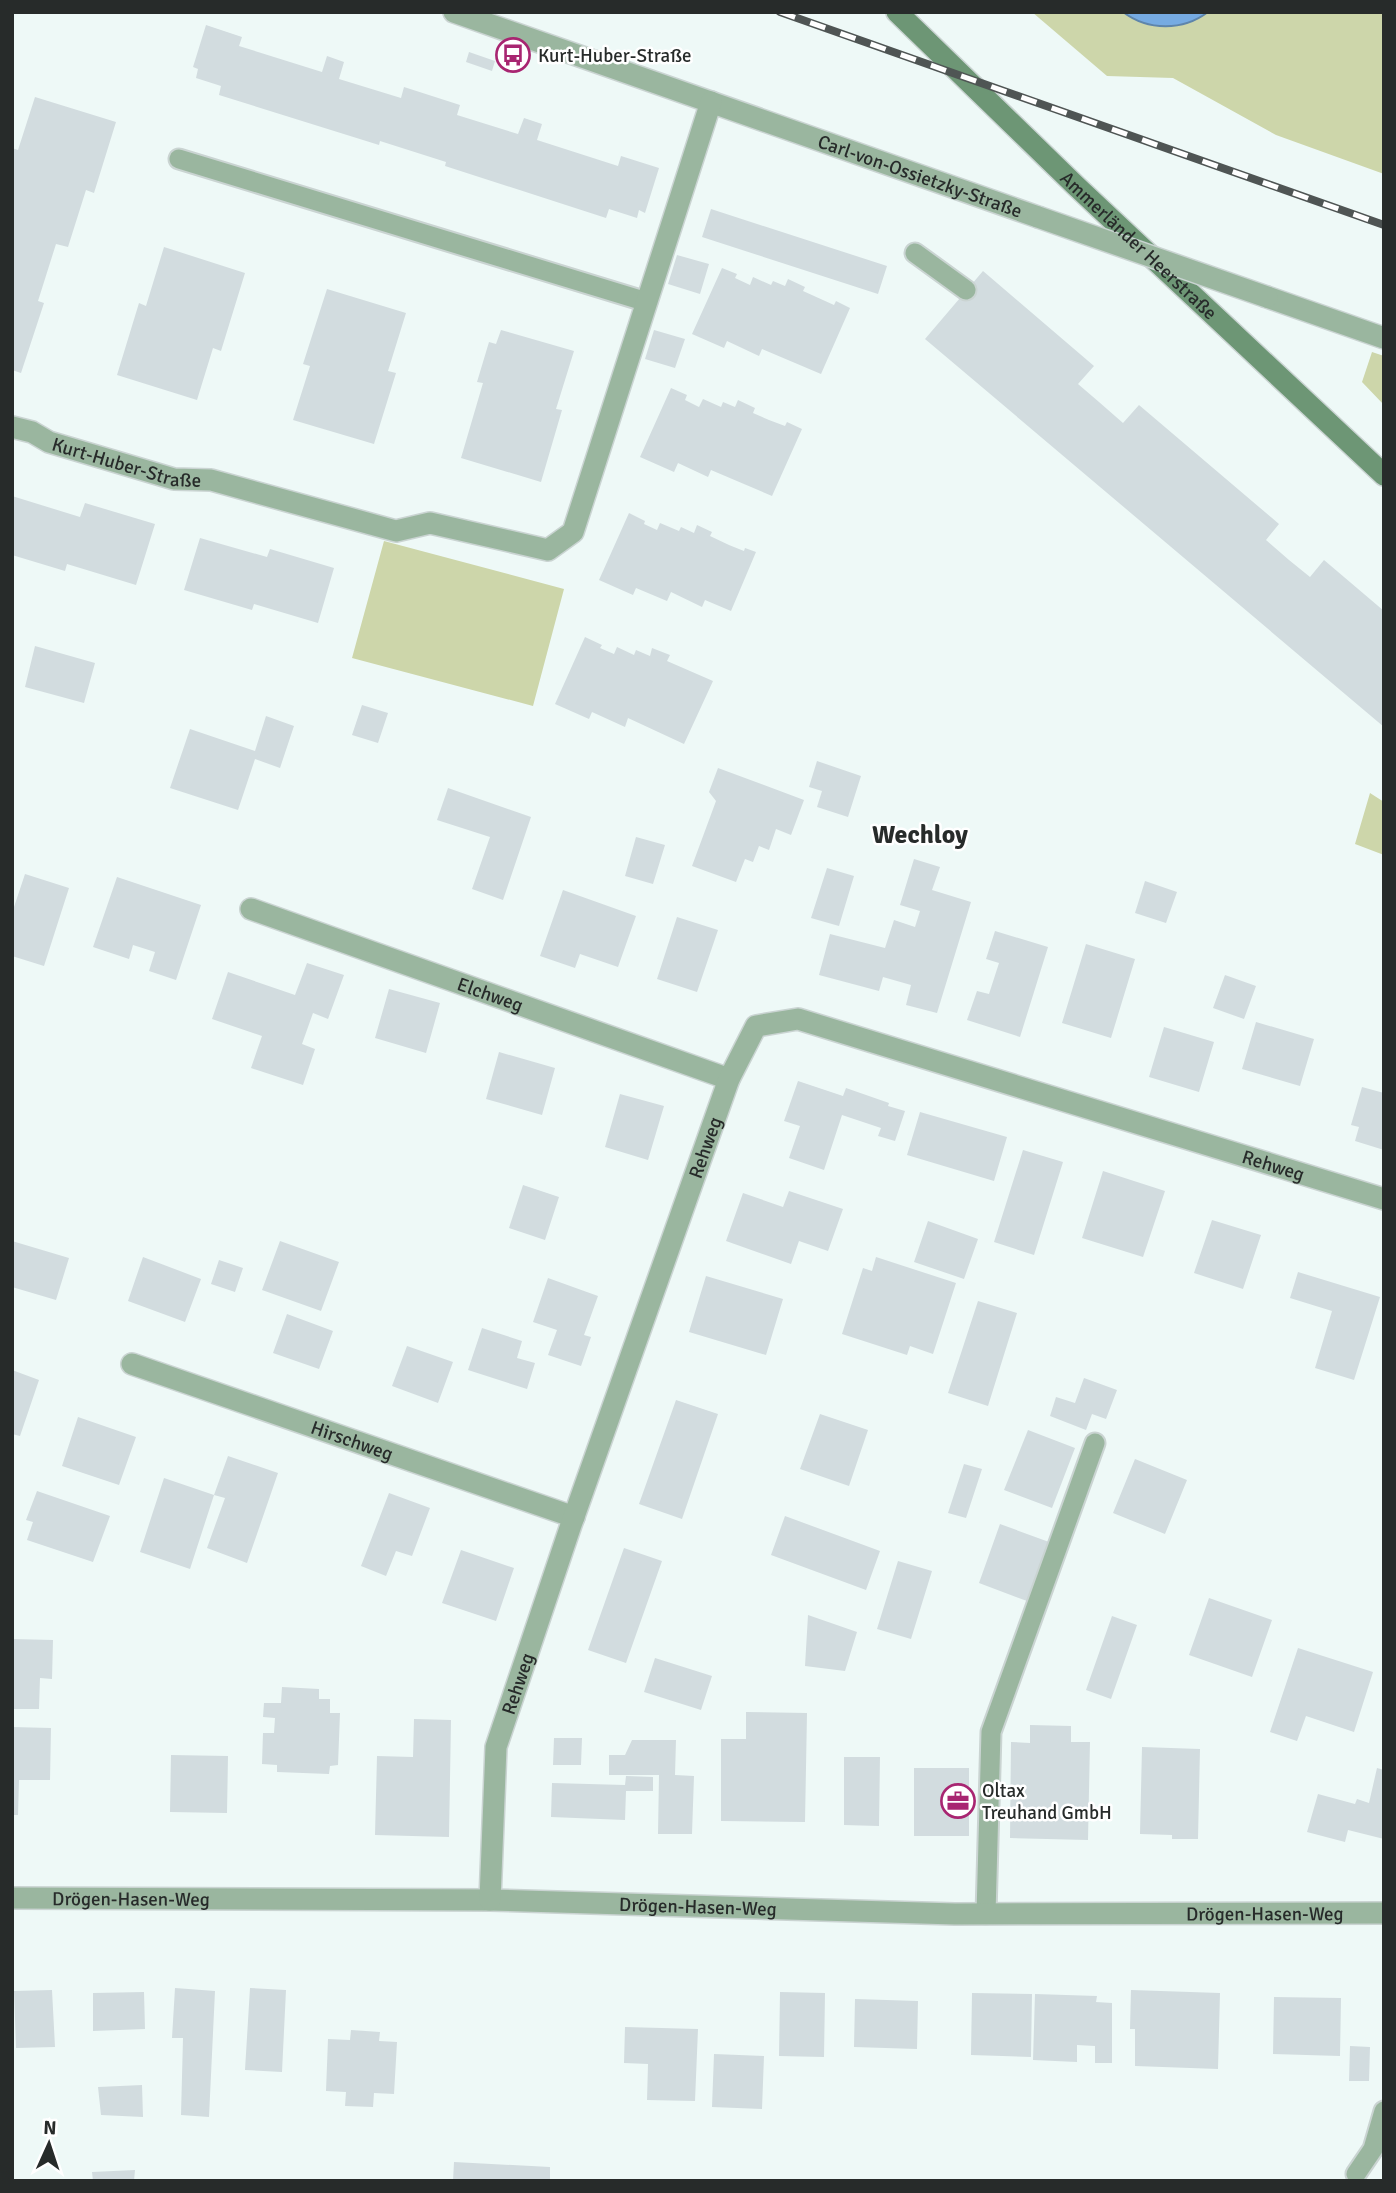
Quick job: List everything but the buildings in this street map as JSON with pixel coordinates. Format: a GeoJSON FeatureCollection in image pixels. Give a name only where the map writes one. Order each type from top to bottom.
{"type":"FeatureCollection","features":[{"type":"Feature","properties":{"kind":"street","name":"Carl-von-Ossietzky-Straße"},"geometry":{"type":"LineString","coordinates":[[454,12],[1384,338]]}},
{"type":"Feature","properties":{"kind":"street","name":"Ammerländer Heerstraße"},"geometry":{"type":"LineString","coordinates":[[897,12],[1075,185],[1384,475]]}},
{"type":"Feature","properties":{"kind":"street","name":"Kurt-Huber-Straße"},"geometry":{"type":"LineString","coordinates":[[12,428],[32,432],[49,442],[174,479],[211,480],[396,531],[430,523],[548,550],[573,532],[711,102]]}},
{"type":"Feature","properties":{"kind":"street","name":"Elchweg"},"geometry":{"type":"LineString","coordinates":[[251,909],[729,1079]]}},
{"type":"Feature","properties":{"kind":"street","name":"Rehweg"},"geometry":{"type":"LineString","coordinates":[[490,1900],[496,1747],[574,1517],[729,1079],[756,1026],[798,1019],[1384,1199]]}},
{"type":"Feature","properties":{"kind":"street","name":"Hirschweg"},"geometry":{"type":"LineString","coordinates":[[132,1364],[574,1517]]}},
{"type":"Feature","properties":{"kind":"street","name":"Drögen-Hasen-Weg"},"geometry":{"type":"LineString","coordinates":[[12,1898],[490,1900],[986,1914],[1384,1913]]}},
{"type":"Feature","properties":{"kind":"lane"},"geometry":{"type":"LineString","coordinates":[[179,159],[647,302]]}},
{"type":"Feature","properties":{"kind":"lane"},"geometry":{"type":"LineString","coordinates":[[915,253],[967,290]]}},
{"type":"Feature","properties":{"kind":"lane"},"geometry":{"type":"LineString","coordinates":[[986,1914],[992,1732],[1095,1443]]}},
{"type":"Feature","properties":{"kind":"lane"},"geometry":{"type":"LineString","coordinates":[[1356,2174],[1373,2149],[1384,2111]]}},
{"type":"Feature","properties":{"kind":"green space"},"geometry":{"type":"Polygon","coordinates":[[[1032,12],[1384,12],[1384,174],[1276,135],[1173,78],[1107,76],[1032,12]]]}},
{"type":"Feature","properties":{"kind":"green space"},"geometry":{"type":"Polygon","coordinates":[[[1372,352],[1384,356],[1384,405],[1362,382],[1372,352]]]}},
{"type":"Feature","properties":{"kind":"green space"},"geometry":{"type":"Polygon","coordinates":[[[384,541],[564,589],[533,706],[352,658],[384,541]]]}},
{"type":"Feature","properties":{"kind":"green space"},"geometry":{"type":"Polygon","coordinates":[[[1370,793],[1384,802],[1384,855],[1355,844],[1370,793]]]}},
{"type":"Feature","properties":{"kind":"water"},"geometry":{"type":"Polygon","coordinates":[[[1123,12],[1208,12],[1188,23],[1165,26],[1143,23],[1123,12]]]}},
{"type":"Feature","properties":{"kind":"railway"},"geometry":{"type":"LineString","coordinates":[[780,12],[1384,225]]}},
{"type":"Feature","properties":{"kind":"place","name":"Kurt-Huber-Straße"},"geometry":{"type":"Point","coordinates":[513,55]}},
{"type":"Feature","properties":{"kind":"place","name":"Oltax Treuhand GmbH"},"geometry":{"type":"Point","coordinates":[958,1801]}},
{"type":"Feature","properties":{"kind":"district","name":"Wechloy"},"geometry":{"type":"Point","coordinates":[920,834]}}]}
